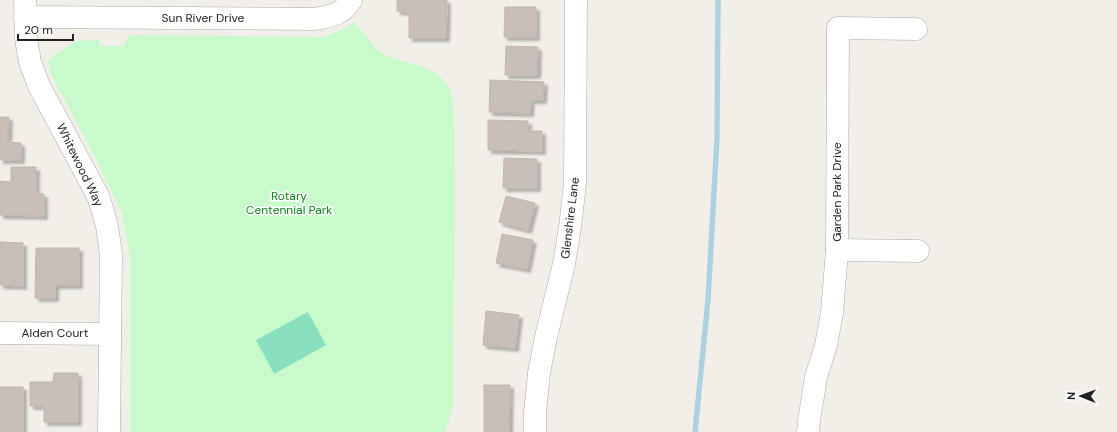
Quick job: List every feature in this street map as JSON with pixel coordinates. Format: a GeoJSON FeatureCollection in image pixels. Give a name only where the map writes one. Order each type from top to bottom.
{"type":"FeatureCollection","features":[{"type":"Feature","properties":{"kind":"street","name":"Sun River Drive"},"geometry":{"type":"LineString","coordinates":[[25,8],[315,19],[333,16],[347,7],[351,0]]}},
{"type":"Feature","properties":{"kind":"street","name":"Glenshire Lane"},"geometry":{"type":"LineString","coordinates":[[535,432],[535,412],[539,373],[546,337],[564,264],[575,184],[576,0]]}},
{"type":"Feature","properties":{"kind":"street","name":"Whitewood Way"},"geometry":{"type":"LineString","coordinates":[[25,8],[26,38],[30,62],[39,86],[99,198],[107,226],[111,254],[109,432]]}},
{"type":"Feature","properties":{"kind":"street","name":"Garden Park Drive"},"geometry":{"type":"LineString","coordinates":[[808,432],[816,377],[826,345],[832,313],[837,250],[838,28],[916,29]]}},
{"type":"Feature","properties":{"kind":"street"},"geometry":{"type":"LineString","coordinates":[[837,250],[918,252]]}},
{"type":"Feature","properties":{"kind":"street","name":"Alden Court"},"geometry":{"type":"LineString","coordinates":[[0,333],[110,334]]}},
{"type":"Feature","properties":{"kind":"green space","name":"Rotary Centennial Park"},"geometry":{"type":"Polygon","coordinates":[[[354,22],[379,52],[399,60],[422,66],[440,76],[450,89],[454,109],[455,196],[453,408],[445,432],[130,432],[130,257],[122,213],[96,159],[51,74],[48,60],[76,41],[99,40],[99,46],[124,46],[130,35],[325,37],[354,22]]]}},
{"type":"Feature","properties":{"kind":"green space"},"geometry":{"type":"Polygon","coordinates":[[[308,312],[326,345],[274,374],[256,340],[308,312]]]}},
{"type":"Feature","properties":{"kind":"building"},"geometry":{"type":"Polygon","coordinates":[[[397,0],[447,0],[446,38],[409,38],[409,12],[397,11],[397,0]]]}},
{"type":"Feature","properties":{"kind":"building"},"geometry":{"type":"Polygon","coordinates":[[[505,7],[536,7],[536,37],[504,37],[505,7]]]}},
{"type":"Feature","properties":{"kind":"building"},"geometry":{"type":"Polygon","coordinates":[[[506,46],[538,47],[537,75],[505,75],[506,46]]]}},
{"type":"Feature","properties":{"kind":"building"},"geometry":{"type":"Polygon","coordinates":[[[490,80],[544,82],[543,100],[531,100],[530,113],[489,112],[490,80]]]}},
{"type":"Feature","properties":{"kind":"building"},"geometry":{"type":"Polygon","coordinates":[[[0,117],[9,117],[8,142],[21,143],[21,160],[0,160],[0,117]]]}},
{"type":"Feature","properties":{"kind":"building"},"geometry":{"type":"Polygon","coordinates":[[[488,120],[528,121],[528,131],[542,131],[542,151],[488,150],[488,120]]]}},
{"type":"Feature","properties":{"kind":"building"},"geometry":{"type":"Polygon","coordinates":[[[504,158],[537,159],[537,188],[503,188],[504,158]]]}},
{"type":"Feature","properties":{"kind":"building"},"geometry":{"type":"Polygon","coordinates":[[[11,167],[36,167],[36,193],[44,194],[44,216],[0,215],[0,181],[11,182],[11,167]]]}},
{"type":"Feature","properties":{"kind":"building"},"geometry":{"type":"Polygon","coordinates":[[[506,196],[535,203],[528,230],[499,222],[506,196]]]}},
{"type":"Feature","properties":{"kind":"building"},"geometry":{"type":"Polygon","coordinates":[[[502,234],[533,240],[527,269],[496,263],[502,234]]]}},
{"type":"Feature","properties":{"kind":"building"},"geometry":{"type":"Polygon","coordinates":[[[0,242],[23,243],[23,286],[0,285],[0,242]]]}},
{"type":"Feature","properties":{"kind":"building"},"geometry":{"type":"Polygon","coordinates":[[[36,248],[79,248],[79,285],[55,285],[55,298],[35,298],[36,248]]]}},
{"type":"Feature","properties":{"kind":"building"},"geometry":{"type":"Polygon","coordinates":[[[486,311],[519,315],[515,348],[483,345],[486,311]]]}},
{"type":"Feature","properties":{"kind":"building"},"geometry":{"type":"Polygon","coordinates":[[[54,373],[78,373],[78,422],[44,422],[44,406],[30,406],[30,382],[53,382],[54,373]]]}},
{"type":"Feature","properties":{"kind":"building"},"geometry":{"type":"Polygon","coordinates":[[[484,385],[510,385],[509,432],[484,432],[484,385]]]}},
{"type":"Feature","properties":{"kind":"building"},"geometry":{"type":"Polygon","coordinates":[[[0,387],[23,387],[23,432],[0,432],[0,387]]]}},
{"type":"Feature","properties":{"kind":"waterway"},"geometry":{"type":"LineString","coordinates":[[695,432],[708,300],[717,138],[718,0]]}}]}
